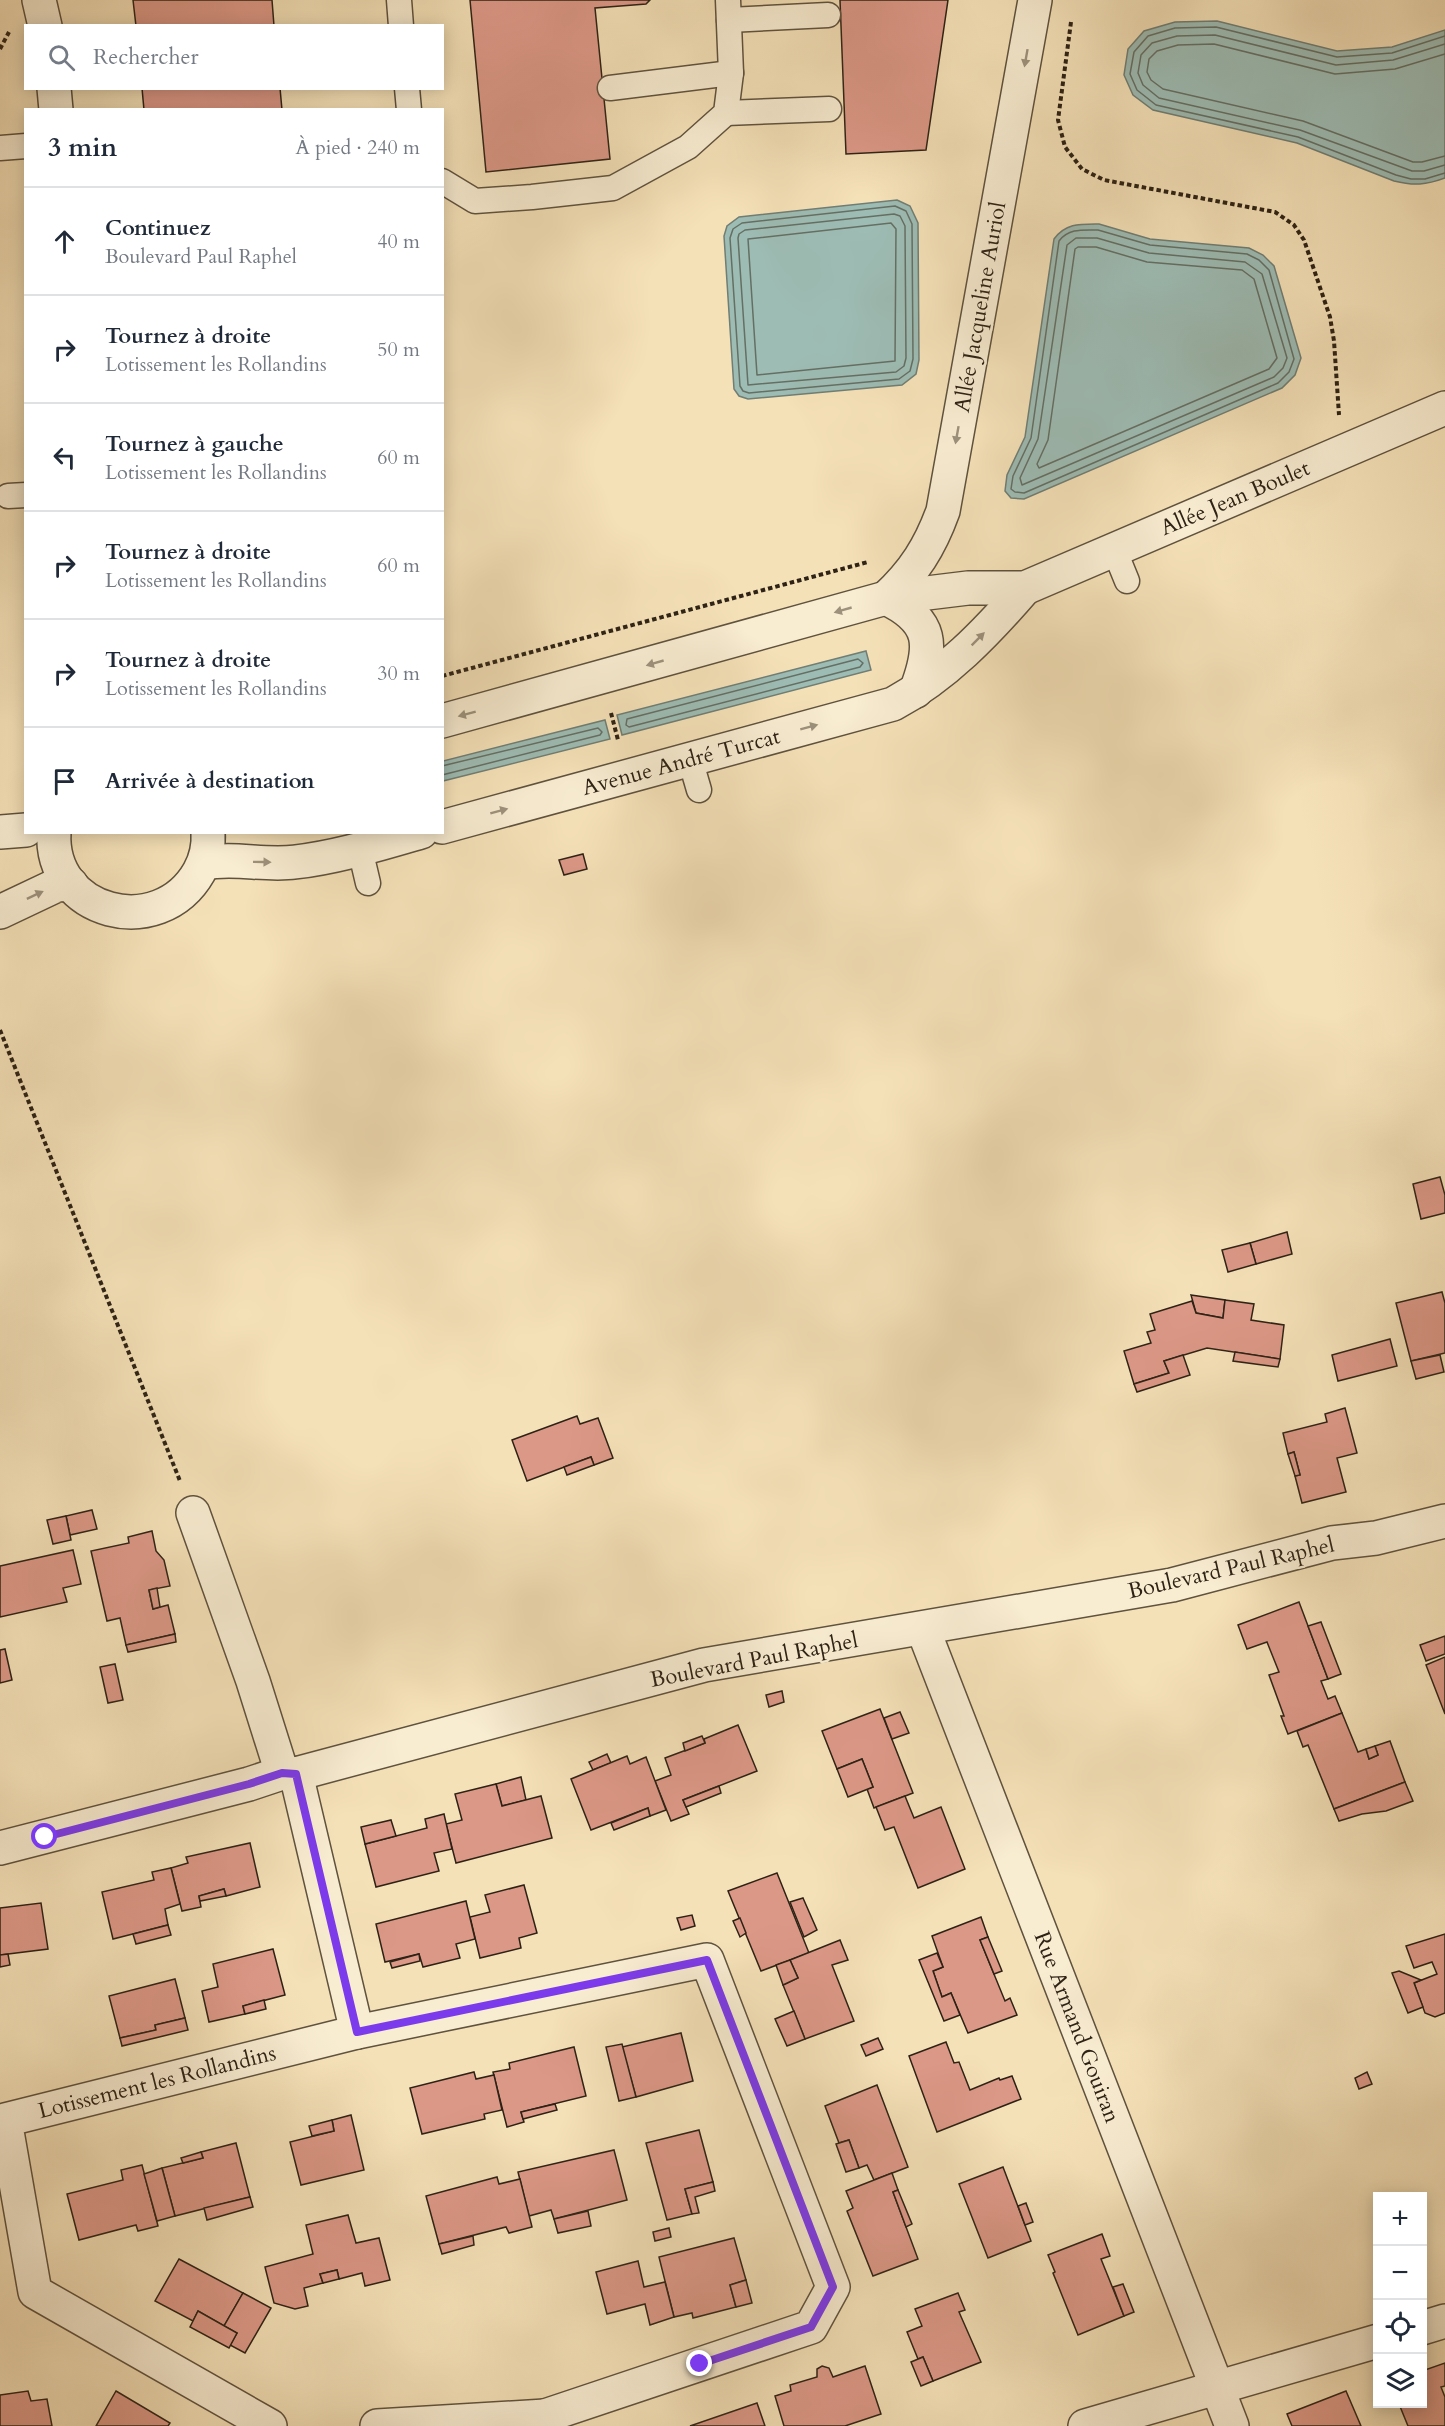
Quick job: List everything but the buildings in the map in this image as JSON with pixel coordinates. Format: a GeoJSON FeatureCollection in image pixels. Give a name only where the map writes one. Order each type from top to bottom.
{"type":"FeatureCollection","features":[{"type":"Feature","properties":{"kind":"street"},"geometry":{"type":"LineString","coordinates":[[39,0],[45,24]]}},
{"type":"Feature","properties":{"kind":"street","name":"Allée Jacqueline Auriol"},"geometry":{"type":"LineString","coordinates":[[886,598],[907,578],[925,552],[943,512],[1035,0]]}},
{"type":"Feature","properties":{"kind":"street"},"geometry":{"type":"LineString","coordinates":[[54,90],[56,108]]}},
{"type":"Feature","properties":{"kind":"street","name":"Allée Jean Boulet"},"geometry":{"type":"LineString","coordinates":[[1025,588],[1445,408]]}},
{"type":"Feature","properties":{"kind":"street"},"geometry":{"type":"LineString","coordinates":[[444,720],[886,598],[968,588],[1025,588]]}},
{"type":"Feature","properties":{"kind":"street","name":"Avenue André Turcat"},"geometry":{"type":"LineString","coordinates":[[444,826],[893,704],[916,691],[972,645],[1025,588]]}},
{"type":"Feature","properties":{"kind":"street"},"geometry":{"type":"LineString","coordinates":[[886,598],[906,608],[917,618],[925,634],[926,665],[916,691]]}},
{"type":"Feature","properties":{"kind":"street"},"geometry":{"type":"LineString","coordinates":[[0,832],[24,830]]}},
{"type":"Feature","properties":{"kind":"street"},"geometry":{"type":"LineString","coordinates":[[54,834],[57,857],[71,884],[88,900],[109,910],[132,913],[155,910],[176,899],[193,883],[206,848],[217,860],[293,862],[360,849],[414,834]]}},
{"type":"Feature","properties":{"kind":"street"},"geometry":{"type":"LineString","coordinates":[[0,912],[57,885],[71,884]]}},
{"type":"Feature","properties":{"kind":"street"},"geometry":{"type":"LineString","coordinates":[[193,1513],[289,1774],[357,2032]]}},
{"type":"Feature","properties":{"kind":"street","name":"Boulevard Paul Raphel"},"geometry":{"type":"LineString","coordinates":[[0,1848],[704,1665],[1172,1585],[1332,1543],[1376,1538],[1445,1521]]}},
{"type":"Feature","properties":{"kind":"street","name":"Rue Armand Gouiran"},"geometry":{"type":"LineString","coordinates":[[922,1629],[1232,2426]]}},
{"type":"Feature","properties":{"kind":"street","name":"Lotissement les Rollandins"},"geometry":{"type":"LineString","coordinates":[[270,2426],[35,2292],[5,2120],[357,2032],[707,1960],[833,2287],[811,2327],[546,2421],[377,2426]]}},
{"type":"Feature","properties":{"kind":"street"},"geometry":{"type":"LineString","coordinates":[[1427,2326],[1445,2321]]}},
{"type":"Feature","properties":{"kind":"street"},"geometry":{"type":"LineString","coordinates":[[1085,2426],[1373,2342]]}},
{"type":"Feature","properties":{"kind":"lane"},"geometry":{"type":"LineString","coordinates":[[399,0],[401,24]]}},
{"type":"Feature","properties":{"kind":"lane"},"geometry":{"type":"LineString","coordinates":[[726,113],[731,73],[729,10],[828,15]]}},
{"type":"Feature","properties":{"kind":"lane"},"geometry":{"type":"LineString","coordinates":[[610,88],[731,73]]}},
{"type":"Feature","properties":{"kind":"lane"},"geometry":{"type":"LineString","coordinates":[[444,182],[475,201],[613,188],[688,147],[726,113],[829,109]]}},
{"type":"Feature","properties":{"kind":"lane"},"geometry":{"type":"LineString","coordinates":[[0,148],[24,146]]}},
{"type":"Feature","properties":{"kind":"lane"},"geometry":{"type":"LineString","coordinates":[[1114,549],[1127,581]]}},
{"type":"Feature","properties":{"kind":"lane"},"geometry":{"type":"LineString","coordinates":[[690,759],[699,790]]}},
{"type":"Feature","properties":{"kind":"lane"},"geometry":{"type":"LineString","coordinates":[[360,849],[368,884]]}},
{"type":"Feature","properties":{"kind":"path"},"geometry":{"type":"LineString","coordinates":[[1072,12],[1058,120],[1065,147],[1082,169],[1104,180],[1275,213],[1294,225],[1304,240],[1330,317],[1334,341],[1339,419]]}},
{"type":"Feature","properties":{"kind":"path"},"geometry":{"type":"LineString","coordinates":[[444,675],[875,560]]}},
{"type":"Feature","properties":{"kind":"path"},"geometry":{"type":"LineString","coordinates":[[609,705],[620,748]]}},
{"type":"Feature","properties":{"kind":"path"},"geometry":{"type":"LineString","coordinates":[[0,1030],[193,1513]]}},
{"type":"Feature","properties":{"kind":"water"},"geometry":{"type":"Polygon","coordinates":[[[1217,21],[1337,51],[1392,47],[1445,30],[1445,178],[1420,184],[1394,181],[1297,143],[1153,110],[1133,95],[1124,75],[1128,49],[1144,31],[1175,22],[1217,21]]]}},
{"type":"Feature","properties":{"kind":"water"},"geometry":{"type":"Polygon","coordinates":[[[897,200],[910,206],[918,223],[919,360],[916,374],[902,385],[748,399],[739,396],[734,389],[724,236],[727,226],[739,217],[897,200]]]}},
{"type":"Feature","properties":{"kind":"water"},"geometry":{"type":"Polygon","coordinates":[[[1099,224],[1150,239],[1249,248],[1263,255],[1274,266],[1301,358],[1295,375],[1282,388],[1024,499],[1011,498],[1005,491],[1007,475],[1025,437],[1054,239],[1069,227],[1099,224]]]}},
{"type":"Feature","properties":{"kind":"water"},"geometry":{"type":"Polygon","coordinates":[[[866,651],[871,670],[622,735],[617,715],[866,651]]]}},
{"type":"Feature","properties":{"kind":"water"},"geometry":{"type":"Polygon","coordinates":[[[605,720],[610,739],[444,781],[444,761],[605,720]]]}},
{"type":"Feature","properties":{"kind":"route"},"geometry":{"type":"LineString","coordinates":[[45,1837],[249,1784],[282,1773],[296,1774],[357,2032],[707,1960],[833,2287],[811,2327],[700,2364]]}}]}
